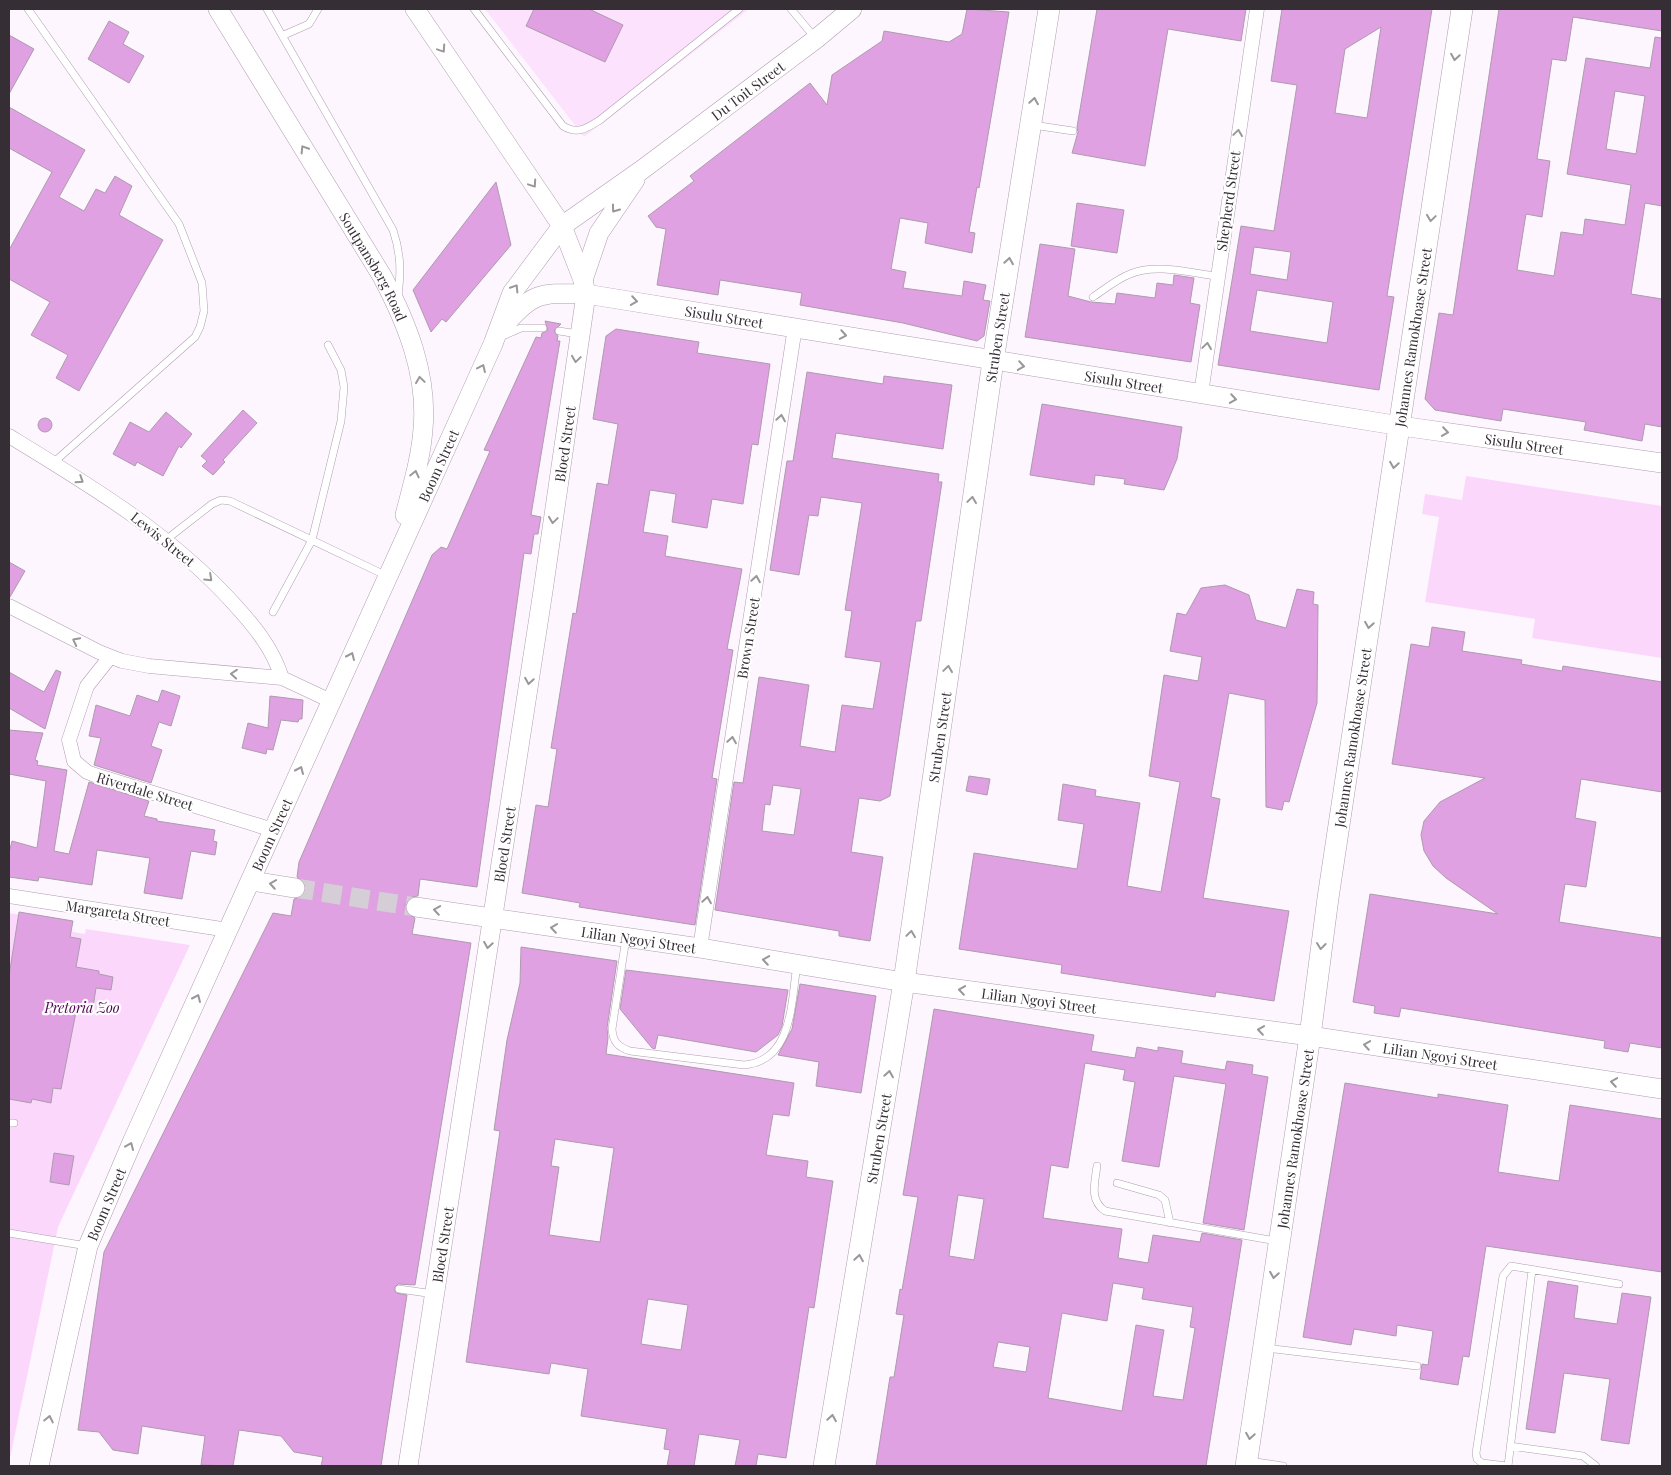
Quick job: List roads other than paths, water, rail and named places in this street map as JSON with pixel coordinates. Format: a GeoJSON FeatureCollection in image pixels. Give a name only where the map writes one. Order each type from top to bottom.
{"type":"FeatureCollection","features":[{"type":"Feature","properties":{"kind":"main road","name":"Soutpansberg Road"},"geometry":{"type":"LineString","coordinates":[[218,9],[382,276],[397,304],[417,355],[423,396],[423,428],[417,468],[396,556]]}},
{"type":"Feature","properties":{"kind":"main road"},"geometry":{"type":"LineString","coordinates":[[415,9],[562,226]]}},
{"type":"Feature","properties":{"kind":"main road","name":"Du Toit Street"},"geometry":{"type":"LineString","coordinates":[[562,226],[643,169],[816,39],[852,9]]}},
{"type":"Feature","properties":{"kind":"main road","name":"Struben Street"},"geometry":{"type":"LineString","coordinates":[[824,1466],[904,982],[993,361],[1049,9]]}},
{"type":"Feature","properties":{"kind":"main road","name":"Johannes Ramokhoase Street"},"geometry":{"type":"LineString","coordinates":[[1246,1464],[1310,1036],[1328,898],[1401,426],[1462,9]]}},
{"type":"Feature","properties":{"kind":"main road","name":"Du Toit Street"},"geometry":{"type":"LineString","coordinates":[[584,287],[599,233],[643,169]]}},
{"type":"Feature","properties":{"kind":"main road","name":"Bloed Street"},"geometry":{"type":"LineString","coordinates":[[408,1466],[493,918],[580,334],[584,287],[562,226]]}},
{"type":"Feature","properties":{"kind":"main road","name":"Boom Street"},"geometry":{"type":"LineString","coordinates":[[39,1466],[88,1246],[132,1140],[495,339],[512,293],[562,226]]}},
{"type":"Feature","properties":{"kind":"main road","name":"Sisulu Street"},"geometry":{"type":"LineString","coordinates":[[495,339],[522,306],[535,297],[584,287],[795,327],[993,361],[1401,426],[1662,463]]}},
{"type":"Feature","properties":{"kind":"main road"},"geometry":{"type":"LineString","coordinates":[[250,881],[295,888]]}},
{"type":"Feature","properties":{"kind":"main road","name":"Lilian Ngoyi Street"},"geometry":{"type":"LineString","coordinates":[[416,907],[700,948],[904,982],[1310,1036],[1662,1089]]}},
{"type":"Feature","properties":{"kind":"street","name":"Shepherd Street"},"geometry":{"type":"LineString","coordinates":[[1201,394],[1216,276],[1257,9]]}},
{"type":"Feature","properties":{"kind":"street","name":"Brown Street"},"geometry":{"type":"LineString","coordinates":[[700,948],[795,327]]}},
{"type":"Feature","properties":{"kind":"street","name":"Lewis Street"},"geometry":{"type":"LineString","coordinates":[[9,436],[167,539],[220,588],[253,625],[276,658],[282,678]]}},
{"type":"Feature","properties":{"kind":"street"},"geometry":{"type":"LineString","coordinates":[[9,606],[110,657],[149,666],[282,678],[331,701]]}},
{"type":"Feature","properties":{"kind":"street","name":"Riverdale Street"},"geometry":{"type":"LineString","coordinates":[[110,657],[87,686],[69,740],[71,754],[80,767],[95,775],[273,830]]}},
{"type":"Feature","properties":{"kind":"street","name":"Margareta Street"},"geometry":{"type":"LineString","coordinates":[[9,896],[228,930]]}},
{"type":"Feature","properties":{"kind":"lane"},"geometry":{"type":"LineString","coordinates":[[28,9],[179,224],[202,283],[204,311],[195,337],[53,463]]}},
{"type":"Feature","properties":{"kind":"lane"},"geometry":{"type":"LineString","coordinates":[[284,36],[309,24],[318,9]]}},
{"type":"Feature","properties":{"kind":"lane"},"geometry":{"type":"LineString","coordinates":[[474,9],[563,126],[577,131],[583,130],[600,120],[739,9]]}},
{"type":"Feature","properties":{"kind":"lane"},"geometry":{"type":"LineString","coordinates":[[791,9],[816,39]]}},
{"type":"Feature","properties":{"kind":"lane"},"geometry":{"type":"LineString","coordinates":[[269,10],[393,230],[400,252],[401,274],[397,304]]}},
{"type":"Feature","properties":{"kind":"lane"},"geometry":{"type":"LineString","coordinates":[[1031,124],[1073,131]]}},
{"type":"Feature","properties":{"kind":"lane"},"geometry":{"type":"LineString","coordinates":[[1093,297],[1130,274],[1140,271],[1166,270],[1216,276]]}},
{"type":"Feature","properties":{"kind":"lane"},"geometry":{"type":"LineString","coordinates":[[495,339],[508,332],[522,328],[543,328]]}},
{"type":"Feature","properties":{"kind":"lane"},"geometry":{"type":"LineString","coordinates":[[559,331],[580,334]]}},
{"type":"Feature","properties":{"kind":"lane"},"geometry":{"type":"LineString","coordinates":[[273,612],[312,540],[340,428],[344,386],[341,370],[328,345]]}},
{"type":"Feature","properties":{"kind":"lane"},"geometry":{"type":"LineString","coordinates":[[167,539],[212,504],[221,500],[238,504],[387,576]]}},
{"type":"Feature","properties":{"kind":"lane"},"geometry":{"type":"LineString","coordinates":[[626,938],[612,1029],[613,1039],[617,1045],[630,1051],[744,1065],[759,1061],[778,1048],[785,1034],[797,965]]}},
{"type":"Feature","properties":{"kind":"lane"},"geometry":{"type":"LineString","coordinates":[[1097,1166],[1094,1195],[1099,1207],[1105,1210],[1170,1224],[1279,1241]]}},
{"type":"Feature","properties":{"kind":"lane"},"geometry":{"type":"LineString","coordinates":[[1117,1183],[1159,1195],[1165,1200],[1170,1224]]}},
{"type":"Feature","properties":{"kind":"lane"},"geometry":{"type":"LineString","coordinates":[[9,1233],[88,1246]]}},
{"type":"Feature","properties":{"kind":"lane"},"geometry":{"type":"LineString","coordinates":[[1532,1270],[1507,1466],[1482,1463],[1477,1459],[1476,1453],[1503,1276],[1511,1266],[1619,1284]]}},
{"type":"Feature","properties":{"kind":"lane"},"geometry":{"type":"LineString","coordinates":[[400,1289],[435,1294]]}},
{"type":"Feature","properties":{"kind":"lane"},"geometry":{"type":"LineString","coordinates":[[1263,1348],[1417,1366]]}},
{"type":"Feature","properties":{"kind":"lane"},"geometry":{"type":"LineString","coordinates":[[1510,1446],[1583,1456],[1596,1466]]}},
{"type":"Feature","properties":{"kind":"lane"},"geometry":{"type":"LineString","coordinates":[[1246,1464],[1284,1466]]}},
{"type":"Feature","properties":{"kind":"tunnel"},"geometry":{"type":"LineString","coordinates":[[295,888],[416,907]]}},
{"type":"Feature","properties":{"kind":"park label","name":"Pretoria Zoo"},"geometry":{"type":"Point","coordinates":[82,1007]}}]}
